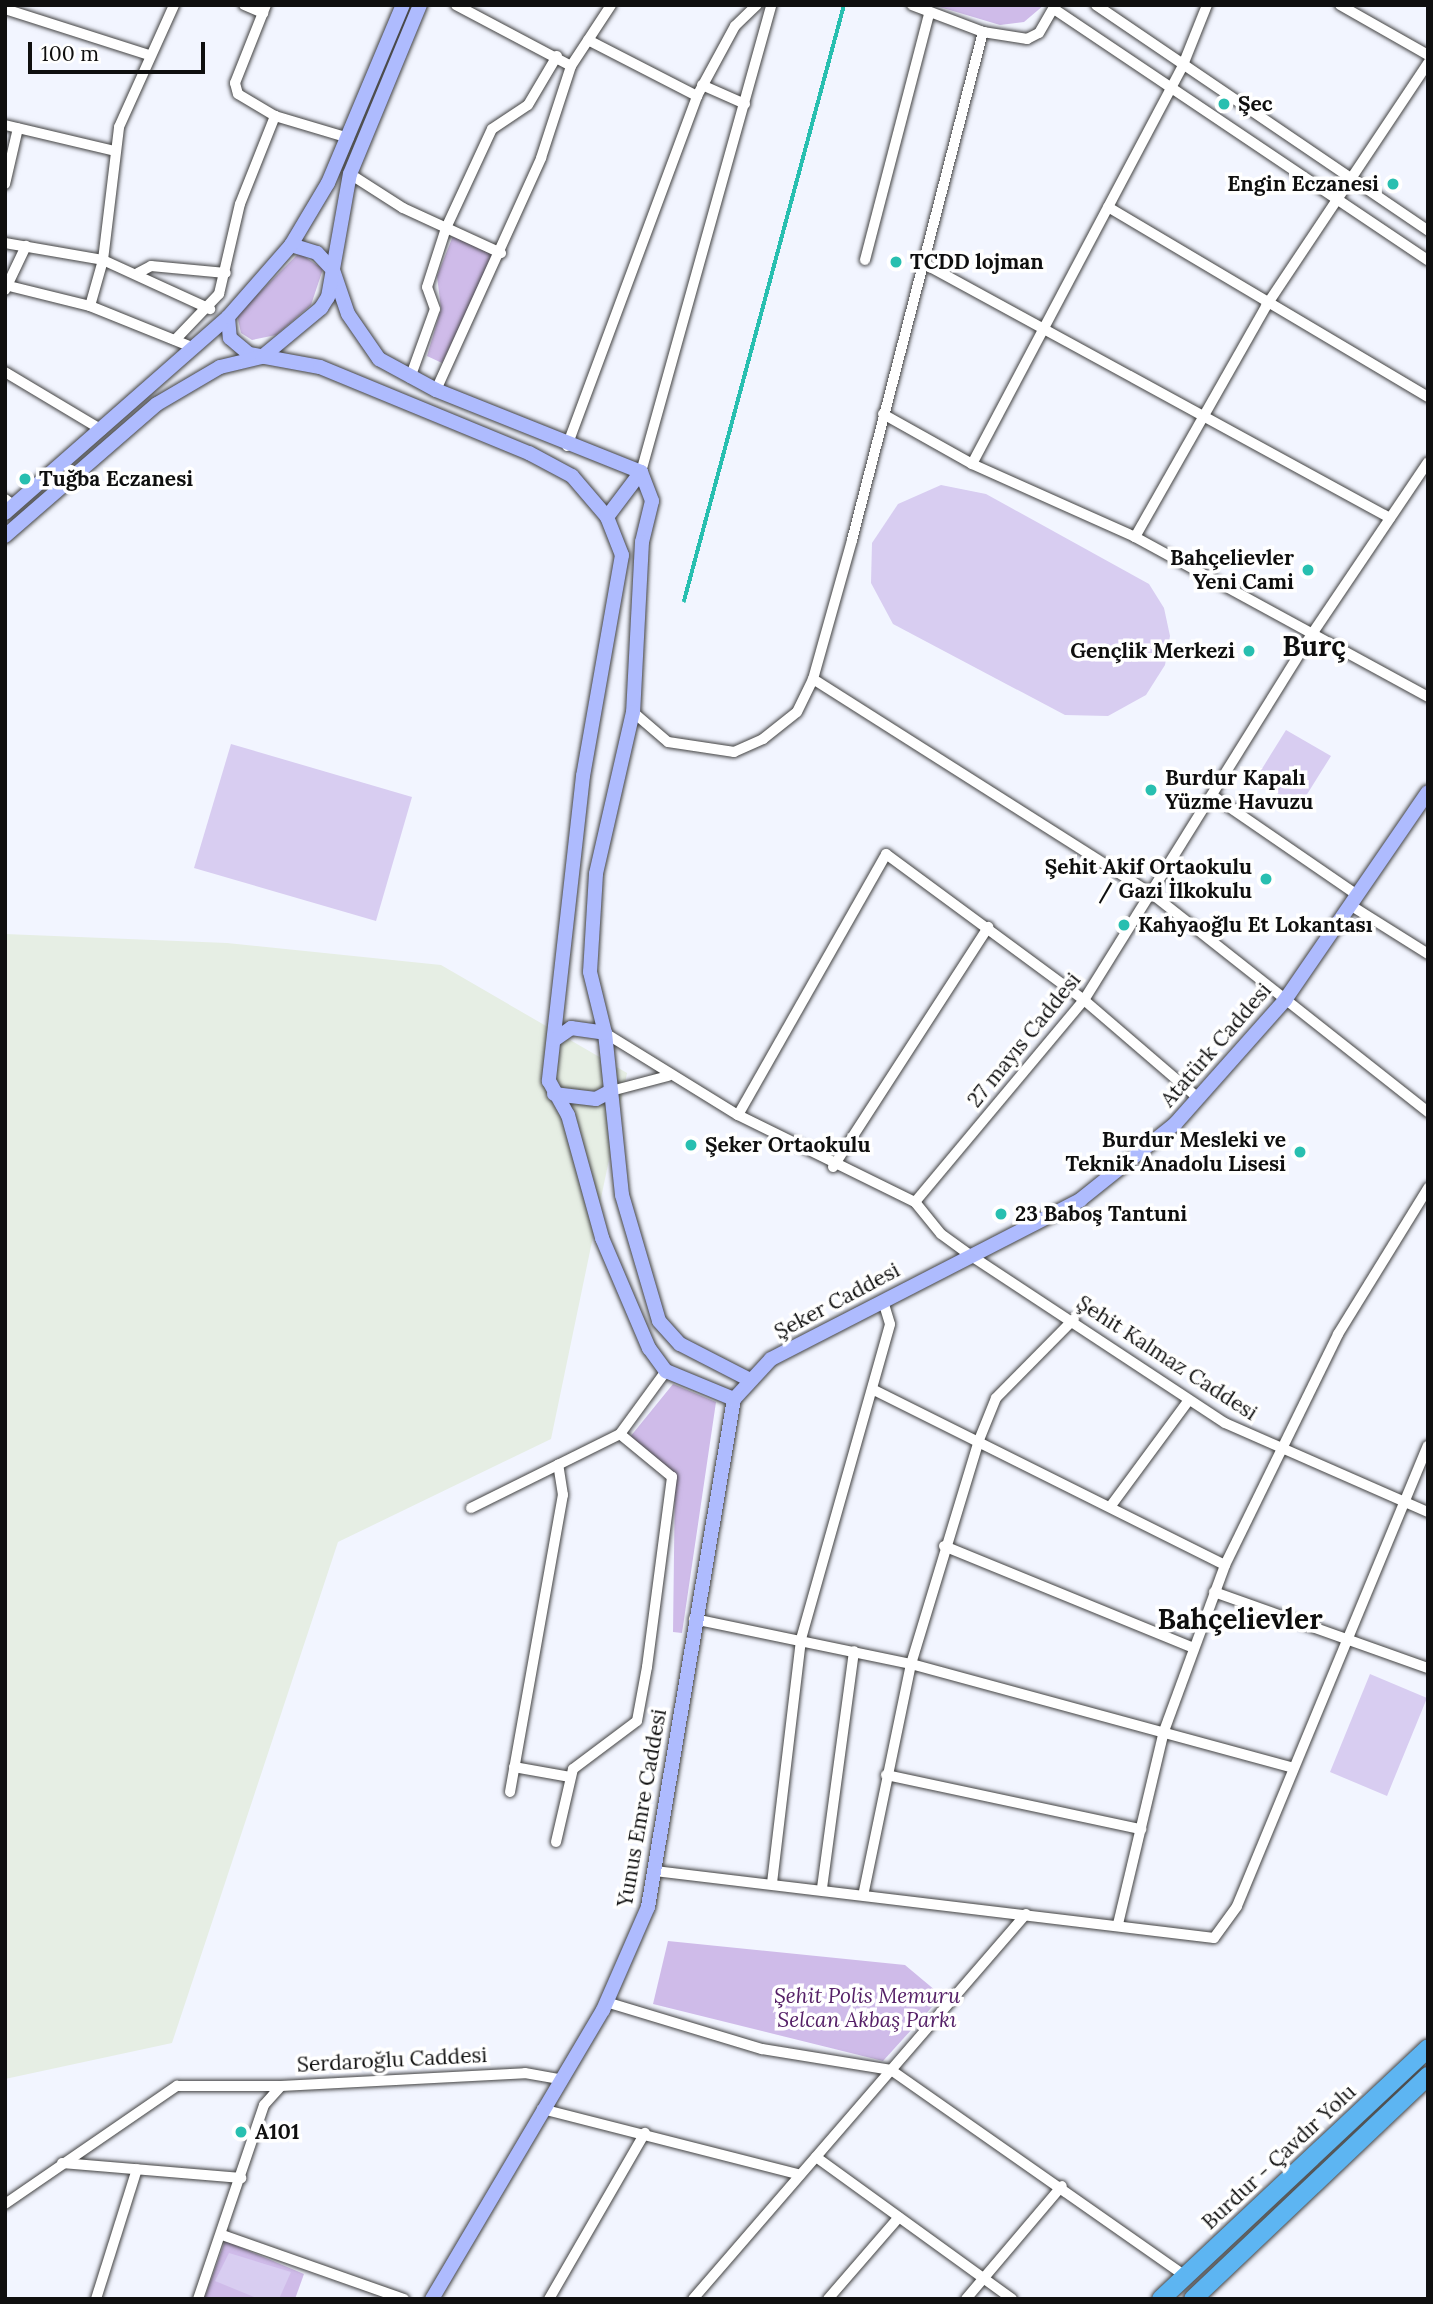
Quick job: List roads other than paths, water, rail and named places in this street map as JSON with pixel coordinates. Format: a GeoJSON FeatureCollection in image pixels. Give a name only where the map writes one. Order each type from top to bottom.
{"type":"FeatureCollection","features":[{"type":"Feature","properties":{"kind":"highway","name":"Burdur - Çavdır Yolu"},"geometry":{"type":"LineString","coordinates":[[1161,2299],[1428,2048]]}},
{"type":"Feature","properties":{"kind":"highway","name":"Burdur - Çavdır Yolu"},"geometry":{"type":"LineString","coordinates":[[1193,2299],[1428,2076]]}},
{"type":"Feature","properties":{"kind":"main road"},"geometry":{"type":"LineString","coordinates":[[8,506],[102,430],[228,317],[291,245],[349,138],[403,5]]}},
{"type":"Feature","properties":{"kind":"main road"},"geometry":{"type":"LineString","coordinates":[[5,536],[157,404],[220,366],[262,357],[321,308],[333,270],[350,174],[420,5]]}},
{"type":"Feature","properties":{"kind":"main road"},"geometry":{"type":"LineString","coordinates":[[291,245],[317,253],[333,270],[363,341],[410,378],[567,446],[641,472],[652,501],[642,542],[633,712],[596,874],[590,972],[605,1033],[622,1195],[659,1321],[680,1344],[748,1380]]}},
{"type":"Feature","properties":{"kind":"main road"},"geometry":{"type":"LineString","coordinates":[[228,317],[236,346],[262,357],[320,367],[529,453],[572,475],[607,517],[622,555],[583,776],[554,1041],[554,1094],[568,1115],[602,1238],[649,1348],[666,1371],[734,1399]]}},
{"type":"Feature","properties":{"kind":"main road"},"geometry":{"type":"LineString","coordinates":[[607,517],[641,472]]}},
{"type":"Feature","properties":{"kind":"main road","name":"Atatürk Caddesi"},"geometry":{"type":"LineString","coordinates":[[970,1255],[1080,1200],[1198,1098],[1285,1000],[1354,900],[1422,813],[1428,792]]}},
{"type":"Feature","properties":{"kind":"main road"},"geometry":{"type":"LineString","coordinates":[[554,1041],[571,1028],[605,1033]]}},
{"type":"Feature","properties":{"kind":"main road"},"geometry":{"type":"LineString","coordinates":[[554,1094],[596,1099],[611,1091]]}},
{"type":"Feature","properties":{"kind":"main road","name":"Şeker Caddesi"},"geometry":{"type":"LineString","coordinates":[[734,1399],[748,1380],[771,1359],[970,1255]]}},
{"type":"Feature","properties":{"kind":"main road","name":"Yunus Emre Caddesi"},"geometry":{"type":"LineString","coordinates":[[432,2299],[631,1956],[655,1871],[694,1619],[734,1399]]}},
{"type":"Feature","properties":{"kind":"street"},"geometry":{"type":"LineString","coordinates":[[90,306],[103,260],[115,151],[149,55],[174,5]]}},
{"type":"Feature","properties":{"kind":"street"},"geometry":{"type":"LineString","coordinates":[[244,5],[265,9],[235,83],[238,94],[275,116],[349,138]]}},
{"type":"Feature","properties":{"kind":"street"},"geometry":{"type":"LineString","coordinates":[[456,5],[572,66]]}},
{"type":"Feature","properties":{"kind":"street"},"geometry":{"type":"LineString","coordinates":[[436,390],[501,253],[572,66],[611,5]]}},
{"type":"Feature","properties":{"kind":"street"},"geometry":{"type":"LineString","coordinates":[[567,446],[697,96],[735,26],[757,5]]}},
{"type":"Feature","properties":{"kind":"street"},"geometry":{"type":"LineString","coordinates":[[641,472],[771,5]]}},
{"type":"Feature","properties":{"kind":"street"},"geometry":{"type":"LineString","coordinates":[[912,5],[929,14],[983,32],[1027,39],[1040,33],[1054,7],[1428,260]]}},
{"type":"Feature","properties":{"kind":"street"},"geometry":{"type":"LineString","coordinates":[[1096,5],[1428,231]]}},
{"type":"Feature","properties":{"kind":"street"},"geometry":{"type":"LineString","coordinates":[[972,464],[1184,65],[1207,5]]}},
{"type":"Feature","properties":{"kind":"street"},"geometry":{"type":"LineString","coordinates":[[1340,5],[1428,55]]}},
{"type":"Feature","properties":{"kind":"street"},"geometry":{"type":"LineString","coordinates":[[5,9],[149,55]]}},
{"type":"Feature","properties":{"kind":"street"},"geometry":{"type":"LineString","coordinates":[[865,260],[929,14]]}},
{"type":"Feature","properties":{"kind":"street"},"geometry":{"type":"LineString","coordinates":[[633,712],[668,742],[734,752],[764,739],[797,712],[813,679],[983,32]]}},
{"type":"Feature","properties":{"kind":"street"},"geometry":{"type":"LineString","coordinates":[[588,40],[697,96]]}},
{"type":"Feature","properties":{"kind":"street"},"geometry":{"type":"LineString","coordinates":[[410,378],[435,309],[427,286],[446,228],[492,129],[528,105],[556,56]]}},
{"type":"Feature","properties":{"kind":"street"},"geometry":{"type":"LineString","coordinates":[[1135,537],[1266,306],[1348,177],[1428,63]]}},
{"type":"Feature","properties":{"kind":"street"},"geometry":{"type":"LineString","coordinates":[[702,85],[745,103]]}},
{"type":"Feature","properties":{"kind":"street"},"geometry":{"type":"LineString","coordinates":[[175,340],[210,309],[226,273],[240,204],[275,116]]}},
{"type":"Feature","properties":{"kind":"street"},"geometry":{"type":"LineString","coordinates":[[5,125],[115,151]]}},
{"type":"Feature","properties":{"kind":"street"},"geometry":{"type":"LineString","coordinates":[[5,184],[18,128]]}},
{"type":"Feature","properties":{"kind":"street"},"geometry":{"type":"LineString","coordinates":[[350,174],[446,228],[501,253]]}},
{"type":"Feature","properties":{"kind":"street"},"geometry":{"type":"LineString","coordinates":[[1108,207],[1266,306],[1428,397]]}},
{"type":"Feature","properties":{"kind":"street"},"geometry":{"type":"LineString","coordinates":[[5,243],[103,260],[210,309]]}},
{"type":"Feature","properties":{"kind":"street"},"geometry":{"type":"LineString","coordinates":[[26,246],[6,287],[90,306],[192,347]]}},
{"type":"Feature","properties":{"kind":"street"},"geometry":{"type":"LineString","coordinates":[[922,263],[1045,326],[1203,419],[1390,518]]}},
{"type":"Feature","properties":{"kind":"street"},"geometry":{"type":"LineString","coordinates":[[138,274],[151,266],[226,273]]}},
{"type":"Feature","properties":{"kind":"street"},"geometry":{"type":"LineString","coordinates":[[5,372],[102,430]]}},
{"type":"Feature","properties":{"kind":"street"},"geometry":{"type":"LineString","coordinates":[[883,414],[972,464],[1135,537],[1428,697]]}},
{"type":"Feature","properties":{"kind":"street","name":"27 mayıs Caddesi"},"geometry":{"type":"LineString","coordinates":[[915,1202],[1084,1000],[1216,798],[1312,634],[1428,462]]}},
{"type":"Feature","properties":{"kind":"street"},"geometry":{"type":"LineString","coordinates":[[813,679],[1152,894],[1428,1112]]}},
{"type":"Feature","properties":{"kind":"street"},"geometry":{"type":"LineString","coordinates":[[1216,798],[1428,954]]}},
{"type":"Feature","properties":{"kind":"street"},"geometry":{"type":"LineString","coordinates":[[738,1115],[886,855],[988,927],[1084,1000],[1198,1098]]}},
{"type":"Feature","properties":{"kind":"street"},"geometry":{"type":"LineString","coordinates":[[833,1167],[988,927]]}},
{"type":"Feature","properties":{"kind":"street"},"geometry":{"type":"LineString","coordinates":[[605,1033],[668,1076],[833,1167],[915,1202]]}},
{"type":"Feature","properties":{"kind":"street"},"geometry":{"type":"LineString","coordinates":[[611,1091],[668,1076]]}},
{"type":"Feature","properties":{"kind":"street"},"geometry":{"type":"LineString","coordinates":[[1118,1924],[1164,1731],[1192,1647],[1225,1565],[1338,1334],[1428,1188]]}},
{"type":"Feature","properties":{"kind":"street","name":"Şehit Kalmaz Caddesi"},"geometry":{"type":"LineString","coordinates":[[915,1202],[941,1234],[970,1255],[1073,1319],[1189,1399],[1280,1452],[1428,1512]]}},
{"type":"Feature","properties":{"kind":"street"},"geometry":{"type":"LineString","coordinates":[[772,1883],[802,1639],[874,1390],[890,1324],[883,1301]]}},
{"type":"Feature","properties":{"kind":"street"},"geometry":{"type":"LineString","coordinates":[[864,1891],[911,1664],[944,1546],[979,1440],[996,1398],[1073,1319]]}},
{"type":"Feature","properties":{"kind":"street"},"geometry":{"type":"LineString","coordinates":[[471,1508],[620,1434],[666,1371]]}},
{"type":"Feature","properties":{"kind":"street"},"geometry":{"type":"LineString","coordinates":[[874,1390],[979,1440],[1225,1565]]}},
{"type":"Feature","properties":{"kind":"street"},"geometry":{"type":"LineString","coordinates":[[1110,1507],[1189,1399]]}},
{"type":"Feature","properties":{"kind":"street"},"geometry":{"type":"LineString","coordinates":[[556,1843],[570,1777],[637,1721],[647,1667],[672,1477],[620,1434]]}},
{"type":"Feature","properties":{"kind":"street"},"geometry":{"type":"LineString","coordinates":[[655,1871],[864,1891],[1118,1924],[1200,1940],[1227,1928],[1402,1500],[1428,1446]]}},
{"type":"Feature","properties":{"kind":"street"},"geometry":{"type":"LineString","coordinates":[[510,1793],[563,1495],[558,1464]]}},
{"type":"Feature","properties":{"kind":"street"},"geometry":{"type":"LineString","coordinates":[[944,1546],[1192,1647]]}},
{"type":"Feature","properties":{"kind":"street"},"geometry":{"type":"LineString","coordinates":[[1214,1592],[1347,1636],[1428,1668]]}},
{"type":"Feature","properties":{"kind":"street"},"geometry":{"type":"LineString","coordinates":[[694,1619],[802,1639],[911,1664],[1293,1768]]}},
{"type":"Feature","properties":{"kind":"street"},"geometry":{"type":"LineString","coordinates":[[822,1888],[854,1651]]}},
{"type":"Feature","properties":{"kind":"street"},"geometry":{"type":"LineString","coordinates":[[514,1768],[570,1777]]}},
{"type":"Feature","properties":{"kind":"street"},"geometry":{"type":"LineString","coordinates":[[886,1775],[1141,1829]]}},
{"type":"Feature","properties":{"kind":"street"},"geometry":{"type":"LineString","coordinates":[[693,2299],[1026,1914]]}},
{"type":"Feature","properties":{"kind":"street"},"geometry":{"type":"LineString","coordinates":[[606,2002],[762,2049],[891,2070],[1062,2186],[1185,2276]]}},
{"type":"Feature","properties":{"kind":"street","name":"Serdaroğlu Caddesi"},"geometry":{"type":"LineString","coordinates":[[198,2299],[222,2235],[264,2105],[281,2085],[525,2073],[559,2078]]}},
{"type":"Feature","properties":{"kind":"street"},"geometry":{"type":"LineString","coordinates":[[5,2203],[177,2086],[281,2085]]}},
{"type":"Feature","properties":{"kind":"street"},"geometry":{"type":"LineString","coordinates":[[542,2109],[645,2133],[800,2175]]}},
{"type":"Feature","properties":{"kind":"street"},"geometry":{"type":"LineString","coordinates":[[549,2299],[645,2133]]}},
{"type":"Feature","properties":{"kind":"street"},"geometry":{"type":"LineString","coordinates":[[816,2157],[1012,2299]]}},
{"type":"Feature","properties":{"kind":"street"},"geometry":{"type":"LineString","coordinates":[[62,2163],[241,2178]]}},
{"type":"Feature","properties":{"kind":"street"},"geometry":{"type":"LineString","coordinates":[[96,2299],[137,2169]]}},
{"type":"Feature","properties":{"kind":"street"},"geometry":{"type":"LineString","coordinates":[[966,2299],[1062,2186]]}},
{"type":"Feature","properties":{"kind":"street"},"geometry":{"type":"LineString","coordinates":[[828,2299],[899,2217]]}},
{"type":"Feature","properties":{"kind":"street"},"geometry":{"type":"LineString","coordinates":[[222,2235],[404,2299]]}},
{"type":"Feature","properties":{"kind":"railway"},"geometry":{"type":"LineString","coordinates":[[684,601],[844,5]]}},
{"type":"Feature","properties":{"kind":"place","name":"Şec"},"geometry":{"type":"Point","coordinates":[1224,104]}},
{"type":"Feature","properties":{"kind":"place","name":"Engin Eczanesi"},"geometry":{"type":"Point","coordinates":[1393,184]}},
{"type":"Feature","properties":{"kind":"place","name":"TCDD lojman"},"geometry":{"type":"Point","coordinates":[896,262]}},
{"type":"Feature","properties":{"kind":"place","name":"Tuğba Eczanesi"},"geometry":{"type":"Point","coordinates":[25,479]}},
{"type":"Feature","properties":{"kind":"place","name":"Bahçelievler Yeni Cami"},"geometry":{"type":"Point","coordinates":[1308,570]}},
{"type":"Feature","properties":{"kind":"place","name":"Gençlik Merkezi"},"geometry":{"type":"Point","coordinates":[1249,651]}},
{"type":"Feature","properties":{"kind":"place","name":"Burdur Kapalı Yüzme Havuzu"},"geometry":{"type":"Point","coordinates":[1151,790]}},
{"type":"Feature","properties":{"kind":"place","name":"Şehit Akif Ortaokulu / Gazi İlkokulu"},"geometry":{"type":"Point","coordinates":[1266,879]}},
{"type":"Feature","properties":{"kind":"place","name":"Kahyaoğlu Et Lokantası"},"geometry":{"type":"Point","coordinates":[1124,925]}},
{"type":"Feature","properties":{"kind":"place","name":"Şeker Ortaokulu"},"geometry":{"type":"Point","coordinates":[691,1145]}},
{"type":"Feature","properties":{"kind":"place","name":"Burdur Mesleki ve Teknik Anadolu Lisesi"},"geometry":{"type":"Point","coordinates":[1300,1152]}},
{"type":"Feature","properties":{"kind":"place","name":"23 Baboş Tantuni"},"geometry":{"type":"Point","coordinates":[1001,1214]}},
{"type":"Feature","properties":{"kind":"place","name":"A101"},"geometry":{"type":"Point","coordinates":[241,2132]}},
{"type":"Feature","properties":{"kind":"district","name":"Burç"},"geometry":{"type":"Point","coordinates":[1314,646]}},
{"type":"Feature","properties":{"kind":"district","name":"Bahçelievler"},"geometry":{"type":"Point","coordinates":[1240,1619]}},
{"type":"Feature","properties":{"kind":"park label","name":"Şehit Polis Memuru Selcan Akbaş Parkı"},"geometry":{"type":"Point","coordinates":[867,2008]}}]}
